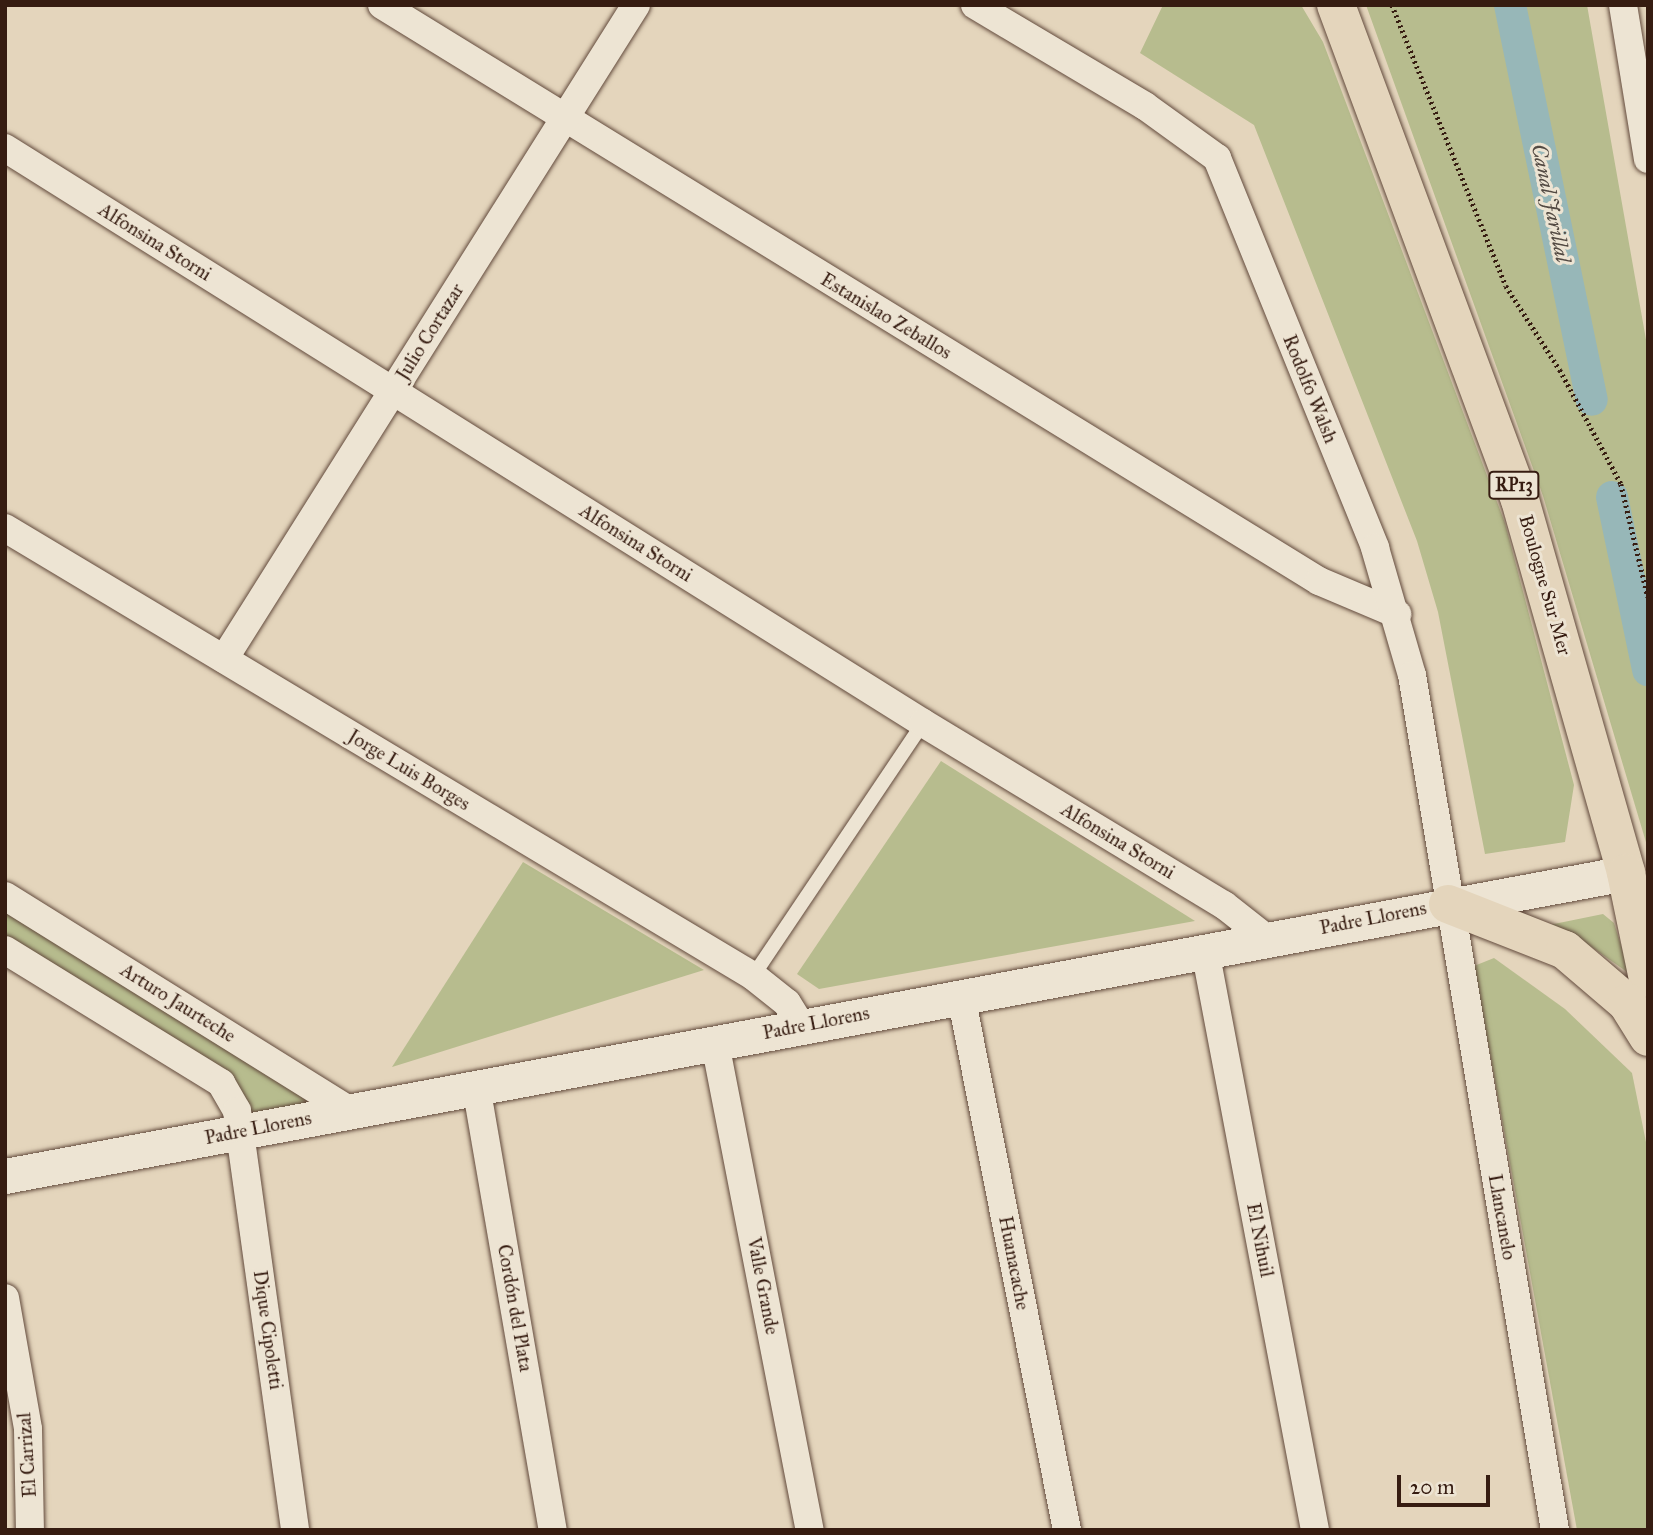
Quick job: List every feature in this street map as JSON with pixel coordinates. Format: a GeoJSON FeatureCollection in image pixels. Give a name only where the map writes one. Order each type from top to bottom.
{"type":"FeatureCollection","features":[{"type":"Feature","properties":{"kind":"main road","name":"Boulogne Sur Mer"},"geometry":{"type":"LineString","coordinates":[[1336,5],[1520,500],[1626,873],[1648,979]]}},
{"type":"Feature","properties":{"kind":"main road"},"geometry":{"type":"LineString","coordinates":[[1448,904],[1565,950],[1627,1003],[1648,1037]]}},
{"type":"Feature","properties":{"kind":"street","name":"Estanislao Zeballos"},"geometry":{"type":"LineString","coordinates":[[382,5],[1319,581],[1397,614]]}},
{"type":"Feature","properties":{"kind":"street","name":"Julio Cortazar"},"geometry":{"type":"LineString","coordinates":[[224,659],[636,5]]}},
{"type":"Feature","properties":{"kind":"street","name":"Rodolfo Walsh"},"geometry":{"type":"LineString","coordinates":[[975,5],[1145,106],[1217,158],[1375,548],[1397,614],[1412,676],[1448,904]]}},
{"type":"Feature","properties":{"kind":"street"},"geometry":{"type":"LineString","coordinates":[[1623,5],[1648,159]]}},
{"type":"Feature","properties":{"kind":"street","name":"Alfonsina Storni"},"geometry":{"type":"LineString","coordinates":[[5,148],[923,723],[1224,905],[1266,938]]}},
{"type":"Feature","properties":{"kind":"street","name":"Jorge Luis Borges"},"geometry":{"type":"LineString","coordinates":[[5,528],[753,976],[787,1003],[801,1025]]}},
{"type":"Feature","properties":{"kind":"street","name":"Padre Llorens"},"geometry":{"type":"LineString","coordinates":[[5,1176],[1266,938],[1626,873]]}},
{"type":"Feature","properties":{"kind":"street","name":"Arturo Jaurteche"},"geometry":{"type":"LineString","coordinates":[[5,896],[351,1111]]}},
{"type":"Feature","properties":{"kind":"street","name":"Llancanelo"},"geometry":{"type":"LineString","coordinates":[[1448,904],[1555,1530]]}},
{"type":"Feature","properties":{"kind":"street"},"geometry":{"type":"LineString","coordinates":[[5,950],[221,1083],[237,1111],[241,1131]]}},
{"type":"Feature","properties":{"kind":"street","name":"El Nihuil"},"geometry":{"type":"LineString","coordinates":[[1205,950],[1315,1530]]}},
{"type":"Feature","properties":{"kind":"street","name":"Huanacache"},"geometry":{"type":"LineString","coordinates":[[961,996],[1067,1530]]}},
{"type":"Feature","properties":{"kind":"street","name":"Valle Grande"},"geometry":{"type":"LineString","coordinates":[[715,1043],[810,1530]]}},
{"type":"Feature","properties":{"kind":"street","name":"Cordón del Plata"},"geometry":{"type":"LineString","coordinates":[[476,1086],[553,1530]]}},
{"type":"Feature","properties":{"kind":"street","name":"Dique Cipoletti"},"geometry":{"type":"LineString","coordinates":[[241,1131],[295,1530]]}},
{"type":"Feature","properties":{"kind":"street","name":"El Carrizal"},"geometry":{"type":"LineString","coordinates":[[5,1298],[28,1429],[30,1530]]}},
{"type":"Feature","properties":{"kind":"lane"},"geometry":{"type":"LineString","coordinates":[[753,976],[923,723]]}},
{"type":"Feature","properties":{"kind":"path"},"geometry":{"type":"LineString","coordinates":[[1392,5],[1506,286],[1560,370],[1621,484],[1648,597]]}},
{"type":"Feature","properties":{"kind":"green space"},"geometry":{"type":"Polygon","coordinates":[[[1163,5],[1301,5],[1323,42],[1505,523],[1574,785],[1565,842],[1485,854],[1438,612],[1417,541],[1254,125],[1140,53],[1163,5]]]}},
{"type":"Feature","properties":{"kind":"green space"},"geometry":{"type":"Polygon","coordinates":[[[1366,5],[1587,5],[1648,351],[1648,849],[1543,496],[1366,5]]]}},
{"type":"Feature","properties":{"kind":"green space"},"geometry":{"type":"Polygon","coordinates":[[[941,761],[1195,921],[819,989],[797,974],[941,761]]]}},
{"type":"Feature","properties":{"kind":"green space"},"geometry":{"type":"Polygon","coordinates":[[[523,862],[704,970],[392,1067],[523,862]]]}},
{"type":"Feature","properties":{"kind":"green space"},"geometry":{"type":"Polygon","coordinates":[[[5,896],[351,1111],[241,1131],[237,1111],[5,950],[5,896]]]}},
{"type":"Feature","properties":{"kind":"green space"},"geometry":{"type":"Polygon","coordinates":[[[1603,914],[1614,923],[1630,974],[1590,946],[1549,925],[1603,914]]]}},
{"type":"Feature","properties":{"kind":"green space"},"geometry":{"type":"Polygon","coordinates":[[[1494,958],[1565,1009],[1632,1073],[1648,1152],[1648,1530],[1577,1530],[1474,966],[1494,958]]]}},
{"type":"Feature","properties":{"kind":"waterway","name":"Canal Jarillal"},"geometry":{"type":"LineString","coordinates":[[1510,5],[1592,400]]}},
{"type":"Feature","properties":{"kind":"waterway","name":"Canal Jarillal"},"geometry":{"type":"LineString","coordinates":[[1612,497],[1648,670]]}}]}
